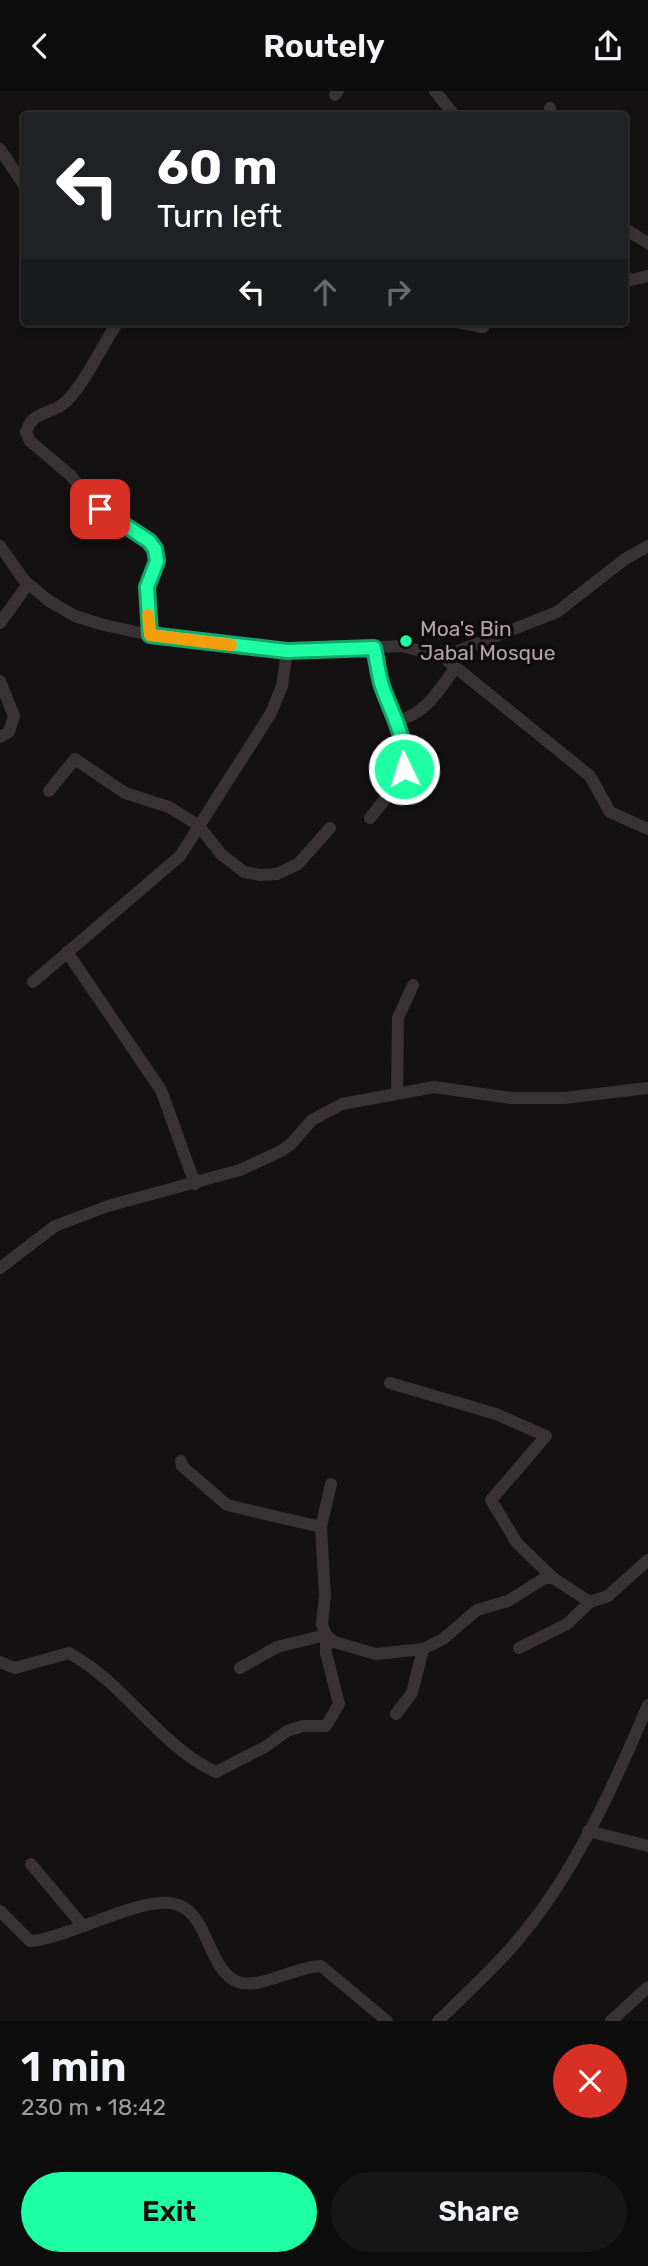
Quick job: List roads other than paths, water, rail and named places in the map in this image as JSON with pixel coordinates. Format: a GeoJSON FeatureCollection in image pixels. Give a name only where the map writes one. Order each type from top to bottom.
{"type":"FeatureCollection","features":[{"type":"Feature","properties":{"kind":"street"},"geometry":{"type":"LineString","coordinates":[[435,91],[452,112]]}},
{"type":"Feature","properties":{"kind":"street"},"geometry":{"type":"LineString","coordinates":[[0,149],[21,180]]}},
{"type":"Feature","properties":{"kind":"street"},"geometry":{"type":"LineString","coordinates":[[628,231],[648,243]]}},
{"type":"Feature","properties":{"kind":"street"},"geometry":{"type":"LineString","coordinates":[[628,277],[640,279],[648,276]]}},
{"type":"Feature","properties":{"kind":"street"},"geometry":{"type":"LineString","coordinates":[[116,326],[80,383],[63,404],[33,418],[26,432],[30,441],[70,475],[100,509],[149,541],[155,549],[157,561],[147,587],[150,635]]}},
{"type":"Feature","properties":{"kind":"street"},"geometry":{"type":"LineString","coordinates":[[0,546],[29,584],[49,601],[75,616],[150,635],[287,651],[414,648],[443,657],[590,776],[610,812],[648,829]]}},
{"type":"Feature","properties":{"kind":"street"},"geometry":{"type":"LineString","coordinates":[[443,657],[556,612],[625,559],[648,546]]}},
{"type":"Feature","properties":{"kind":"street"},"geometry":{"type":"LineString","coordinates":[[0,623],[29,584]]}},
{"type":"Feature","properties":{"kind":"street"},"geometry":{"type":"LineString","coordinates":[[370,818],[400,783],[405,755],[397,720],[382,685],[374,648]]}},
{"type":"Feature","properties":{"kind":"street"},"geometry":{"type":"LineString","coordinates":[[33,982],[172,865],[271,713],[282,686],[287,651]]}},
{"type":"Feature","properties":{"kind":"street"},"geometry":{"type":"LineString","coordinates":[[397,720],[411,718],[422,710],[456,667]]}},
{"type":"Feature","properties":{"kind":"street"},"geometry":{"type":"LineString","coordinates":[[0,681],[13,716],[9,732],[0,737]]}},
{"type":"Feature","properties":{"kind":"street"},"geometry":{"type":"LineString","coordinates":[[49,791],[75,759],[125,793],[169,807],[198,825],[234,865],[244,872],[260,875],[277,874],[299,864],[330,828]]}},
{"type":"Feature","properties":{"kind":"street"},"geometry":{"type":"LineString","coordinates":[[67,952],[160,1090],[195,1184]]}},
{"type":"Feature","properties":{"kind":"street"},"geometry":{"type":"LineString","coordinates":[[397,1094],[398,1018],[413,985]]}},
{"type":"Feature","properties":{"kind":"street"},"geometry":{"type":"LineString","coordinates":[[0,1268],[55,1226],[108,1206],[240,1170],[281,1151],[312,1120],[330,1108],[435,1087],[511,1098],[564,1098],[648,1088]]}},
{"type":"Feature","properties":{"kind":"street"},"geometry":{"type":"LineString","coordinates":[[390,1383],[496,1414],[546,1436],[491,1500],[517,1543],[553,1578],[590,1602]]}},
{"type":"Feature","properties":{"kind":"street"},"geometry":{"type":"LineString","coordinates":[[181,1461],[189,1473],[227,1505],[321,1527]]}},
{"type":"Feature","properties":{"kind":"street"},"geometry":{"type":"LineString","coordinates":[[0,1662],[15,1668],[69,1653],[116,1685],[169,1740],[196,1763],[216,1772],[265,1747],[286,1731],[303,1726],[326,1726],[340,1704],[326,1653],[326,1635],[322,1624],[325,1596],[321,1527],[331,1484]]}},
{"type":"Feature","properties":{"kind":"street"},"geometry":{"type":"LineString","coordinates":[[519,1648],[567,1624],[590,1602],[608,1596],[648,1560]]}},
{"type":"Feature","properties":{"kind":"street"},"geometry":{"type":"LineString","coordinates":[[326,1635],[334,1641],[376,1654],[423,1649],[443,1639],[477,1610],[502,1603],[533,1584],[553,1578]]}},
{"type":"Feature","properties":{"kind":"street"},"geometry":{"type":"LineString","coordinates":[[240,1668],[276,1647],[326,1635]]}},
{"type":"Feature","properties":{"kind":"street"},"geometry":{"type":"LineString","coordinates":[[396,1714],[412,1693],[423,1649]]}},
{"type":"Feature","properties":{"kind":"street"},"geometry":{"type":"LineString","coordinates":[[438,2021],[530,1924],[564,1876],[648,1705]]}},
{"type":"Feature","properties":{"kind":"street"},"geometry":{"type":"LineString","coordinates":[[588,1831],[648,1846]]}},
{"type":"Feature","properties":{"kind":"street"},"geometry":{"type":"LineString","coordinates":[[31,1864],[83,1926]]}},
{"type":"Feature","properties":{"kind":"street"},"geometry":{"type":"LineString","coordinates":[[0,1911],[30,1941],[147,1906],[170,1903],[185,1908],[195,1917],[216,1958],[237,1982],[251,1984],[309,1966],[321,1966],[387,2021]]}},
{"type":"Feature","properties":{"kind":"street"},"geometry":{"type":"LineString","coordinates":[[611,2021],[648,1987]]}},
{"type":"Feature","properties":{"kind":"place","name":"Moa's Bin Jabal Mosque"},"geometry":{"type":"Point","coordinates":[406,641]}}]}
